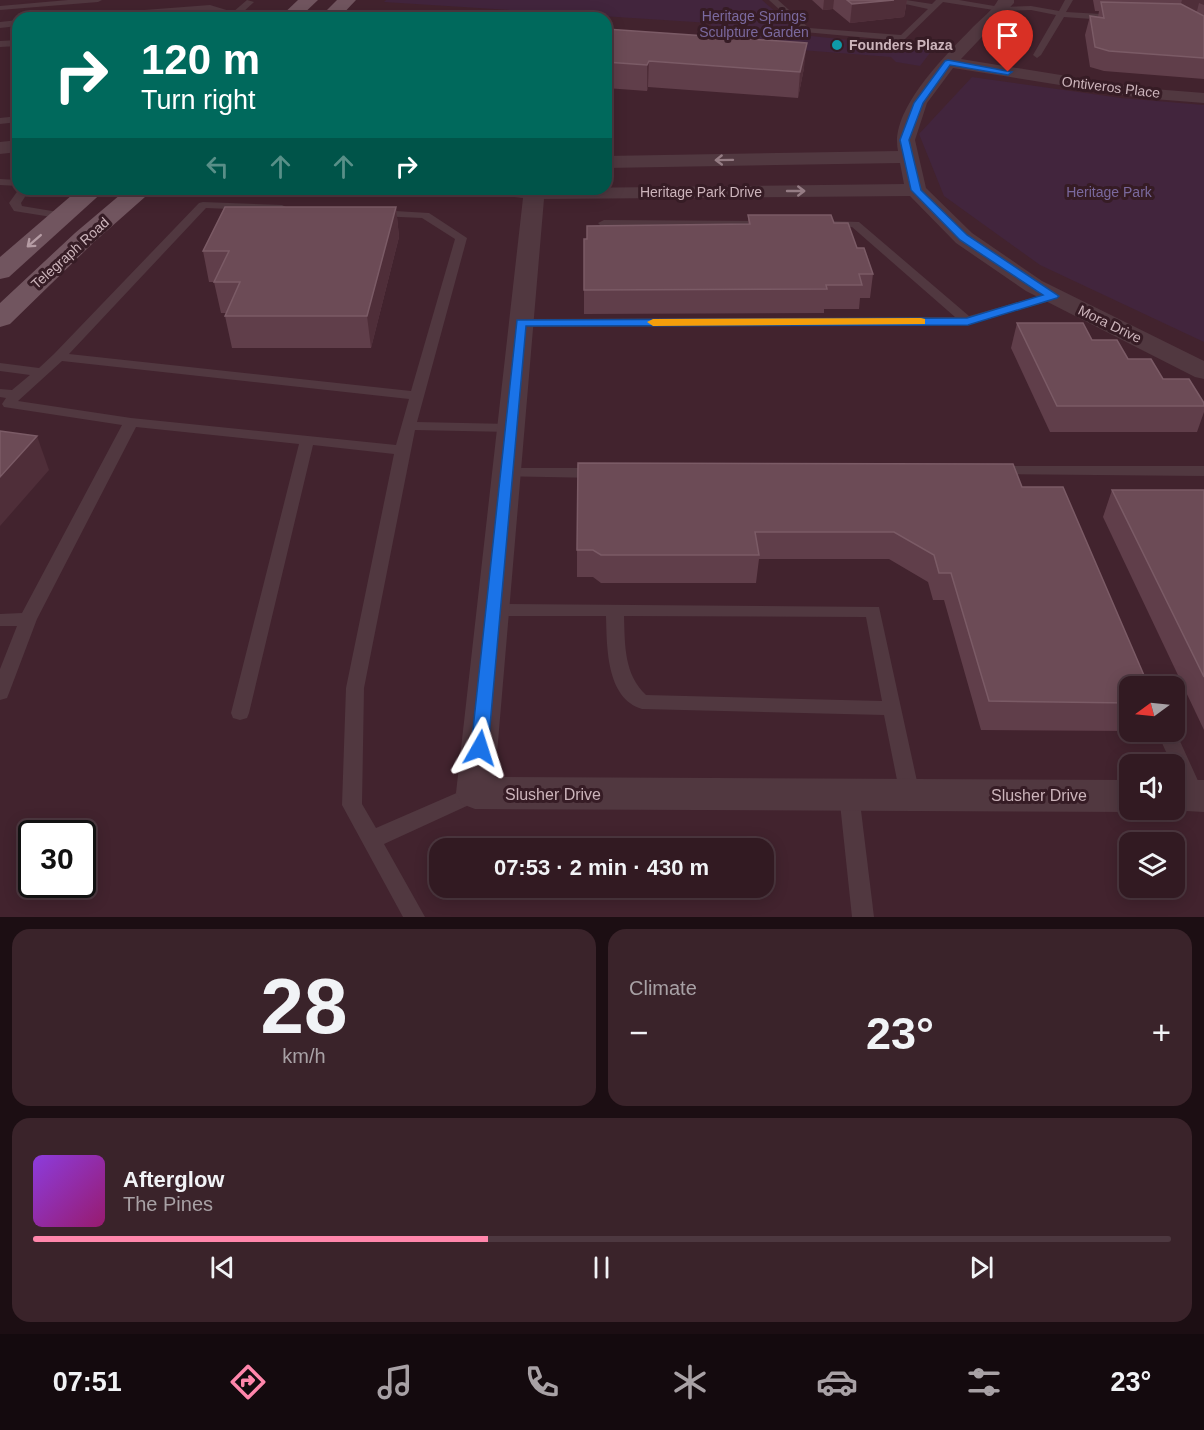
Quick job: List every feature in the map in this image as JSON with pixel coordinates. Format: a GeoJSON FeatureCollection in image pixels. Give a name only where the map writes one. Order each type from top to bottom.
{"type":"FeatureCollection","features":[{"type":"Feature","properties":{"kind":"main road"},"geometry":{"type":"LineString","coordinates":[[295,12],[309,0]]}},
{"type":"Feature","properties":{"kind":"main road"},"geometry":{"type":"LineString","coordinates":[[334,12],[347,0]]}},
{"type":"Feature","properties":{"kind":"main road","name":"Telegraph Road"},"geometry":{"type":"LineString","coordinates":[[0,271],[87,195]]}},
{"type":"Feature","properties":{"kind":"main road","name":"Telegraph Road"},"geometry":{"type":"LineString","coordinates":[[0,318],[84,238],[135,195]]}},
{"type":"Feature","properties":{"kind":"street"},"geometry":{"type":"LineString","coordinates":[[916,190],[904,140],[918,103],[948,62],[1003,5]]}},
{"type":"Feature","properties":{"kind":"street","name":"Ontiveros Place"},"geometry":{"type":"LineString","coordinates":[[948,62],[1141,93],[1204,98]]}},
{"type":"Feature","properties":{"kind":"street","name":"Heritage Park Drive"},"geometry":{"type":"LineString","coordinates":[[612,162],[908,157]]}},
{"type":"Feature","properties":{"kind":"street","name":"Heritage Park Drive"},"geometry":{"type":"LineString","coordinates":[[612,191],[916,190]]}},
{"type":"Feature","properties":{"kind":"street","name":"Mora Drive"},"geometry":{"type":"LineString","coordinates":[[916,190],[963,237],[1034,286],[1204,371]]}},
{"type":"Feature","properties":{"kind":"street"},"geometry":{"type":"LineString","coordinates":[[475,793],[534,195]]}},
{"type":"Feature","properties":{"kind":"street","name":"Slusher Drive"},"geometry":{"type":"LineString","coordinates":[[475,793],[1119,796]]}},
{"type":"Feature","properties":{"kind":"lane"},"geometry":{"type":"LineString","coordinates":[[0,8],[98,0]]}},
{"type":"Feature","properties":{"kind":"lane"},"geometry":{"type":"LineString","coordinates":[[773,0],[807,30],[903,38],[942,0],[1031,8],[1063,14],[1134,18]]}},
{"type":"Feature","properties":{"kind":"lane"},"geometry":{"type":"LineString","coordinates":[[891,0],[933,8]]}},
{"type":"Feature","properties":{"kind":"lane"},"geometry":{"type":"LineString","coordinates":[[1036,55],[1070,0]]}},
{"type":"Feature","properties":{"kind":"lane"},"geometry":{"type":"LineString","coordinates":[[239,12],[250,2]]}},
{"type":"Feature","properties":{"kind":"lane"},"geometry":{"type":"LineString","coordinates":[[167,12],[210,7],[222,12]]}},
{"type":"Feature","properties":{"kind":"lane"},"geometry":{"type":"LineString","coordinates":[[21,195],[15,203],[18,209],[64,216]]}},
{"type":"Feature","properties":{"kind":"lane"},"geometry":{"type":"LineString","coordinates":[[297,209],[203,205],[59,357],[15,395],[9,404],[130,422],[402,450]]}},
{"type":"Feature","properties":{"kind":"lane"},"geometry":{"type":"LineString","coordinates":[[367,212],[425,215],[461,238],[402,450],[355,688],[352,805],[414,917]]}},
{"type":"Feature","properties":{"kind":"lane"},"geometry":{"type":"LineString","coordinates":[[604,223],[783,224]]}},
{"type":"Feature","properties":{"kind":"lane"},"geometry":{"type":"LineString","coordinates":[[819,224],[855,224],[968,321]]}},
{"type":"Feature","properties":{"kind":"lane"},"geometry":{"type":"LineString","coordinates":[[521,322],[968,321],[1053,296]]}},
{"type":"Feature","properties":{"kind":"lane"},"geometry":{"type":"LineString","coordinates":[[59,357],[417,396]]}},
{"type":"Feature","properties":{"kind":"lane"},"geometry":{"type":"LineString","coordinates":[[0,367],[41,372]]}},
{"type":"Feature","properties":{"kind":"lane"},"geometry":{"type":"LineString","coordinates":[[0,393],[15,395]]}},
{"type":"Feature","properties":{"kind":"lane"},"geometry":{"type":"LineString","coordinates":[[0,693],[28,619],[130,422]]}},
{"type":"Feature","properties":{"kind":"lane"},"geometry":{"type":"LineString","coordinates":[[409,426],[511,428]]}},
{"type":"Feature","properties":{"kind":"lane"},"geometry":{"type":"LineString","coordinates":[[240,713],[307,440]]}},
{"type":"Feature","properties":{"kind":"lane"},"geometry":{"type":"LineString","coordinates":[[979,471],[1204,471]]}},
{"type":"Feature","properties":{"kind":"lane"},"geometry":{"type":"LineString","coordinates":[[1050,471],[1060,493]]}},
{"type":"Feature","properties":{"kind":"lane"},"geometry":{"type":"LineString","coordinates":[[506,473],[613,473]]}},
{"type":"Feature","properties":{"kind":"lane"},"geometry":{"type":"LineString","coordinates":[[493,610],[873,611],[910,795]]}},
{"type":"Feature","properties":{"kind":"lane"},"geometry":{"type":"LineString","coordinates":[[615,610],[616,657],[628,689],[642,702],[892,708]]}},
{"type":"Feature","properties":{"kind":"lane"},"geometry":{"type":"LineString","coordinates":[[0,620],[28,619]]}},
{"type":"Feature","properties":{"kind":"lane"},"geometry":{"type":"LineString","coordinates":[[1171,742],[1191,796]]}},
{"type":"Feature","properties":{"kind":"lane"},"geometry":{"type":"LineString","coordinates":[[371,840],[475,793]]}},
{"type":"Feature","properties":{"kind":"lane"},"geometry":{"type":"LineString","coordinates":[[849,794],[863,917]]}},
{"type":"Feature","properties":{"kind":"green space","name":"Heritage Springs Sculpture Garden"},"geometry":{"type":"Polygon","coordinates":[[[386,0],[762,0],[802,35],[933,49],[920,66],[896,62],[891,57],[709,43],[713,29],[710,23],[612,17],[612,12],[539,12],[384,2],[386,0]]]}},
{"type":"Feature","properties":{"kind":"green space","name":"Heritage Park"},"geometry":{"type":"Polygon","coordinates":[[[972,77],[1121,98],[1204,105],[1204,342],[1040,265],[944,196],[919,134],[972,77]]]}},
{"type":"Feature","properties":{"kind":"building"},"geometry":{"type":"Polygon","coordinates":[[[847,0],[894,0],[852,4],[847,0]]]}},
{"type":"Feature","properties":{"kind":"building"},"geometry":{"type":"Polygon","coordinates":[[[1101,2],[1181,4],[1204,16],[1204,58],[1109,51],[1095,47],[1090,16],[1104,18],[1101,2]]]}},
{"type":"Feature","properties":{"kind":"building"},"geometry":{"type":"Polygon","coordinates":[[[612,29],[807,43],[800,72],[649,61],[647,65],[612,62],[612,29]]]}},
{"type":"Feature","properties":{"kind":"building"},"geometry":{"type":"Polygon","coordinates":[[[225,207],[396,207],[367,316],[225,316],[240,282],[214,282],[229,251],[203,251],[225,207]]]}},
{"type":"Feature","properties":{"kind":"building"},"geometry":{"type":"Polygon","coordinates":[[[748,215],[831,215],[834,223],[848,223],[857,248],[864,248],[873,274],[859,274],[862,285],[826,285],[827,289],[584,290],[584,239],[587,239],[587,226],[750,224],[748,215]]]}},
{"type":"Feature","properties":{"kind":"building"},"geometry":{"type":"Polygon","coordinates":[[[1017,323],[1083,323],[1092,340],[1117,340],[1128,359],[1151,359],[1163,379],[1189,379],[1204,406],[1057,406],[1017,323]]]}},
{"type":"Feature","properties":{"kind":"building"},"geometry":{"type":"Polygon","coordinates":[[[0,431],[37,436],[0,477],[0,431]]]}},
{"type":"Feature","properties":{"kind":"building"},"geometry":{"type":"Polygon","coordinates":[[[578,463],[1013,464],[1022,487],[1063,487],[1144,676],[1119,676],[1119,703],[989,701],[951,573],[939,573],[934,555],[894,532],[755,532],[759,555],[601,555],[593,550],[577,550],[578,463]]]}},
{"type":"Feature","properties":{"kind":"building"},"geometry":{"type":"Polygon","coordinates":[[[1112,490],[1204,490],[1204,677],[1112,490]]]}},
{"type":"Feature","properties":{"kind":"slow traffic"},"geometry":{"type":"LineString","coordinates":[[653,322],[921,322]]}},
{"type":"Feature","properties":{"kind":"place","name":"Founders Plaza"},"geometry":{"type":"Point","coordinates":[837,45]}},
{"type":"Feature","properties":{"kind":"route"},"geometry":{"type":"LineString","coordinates":[[480,748],[521,322],[968,321],[1053,296],[1034,286],[963,237],[916,190],[904,140],[918,103],[948,62],[1008,72]]}}]}
